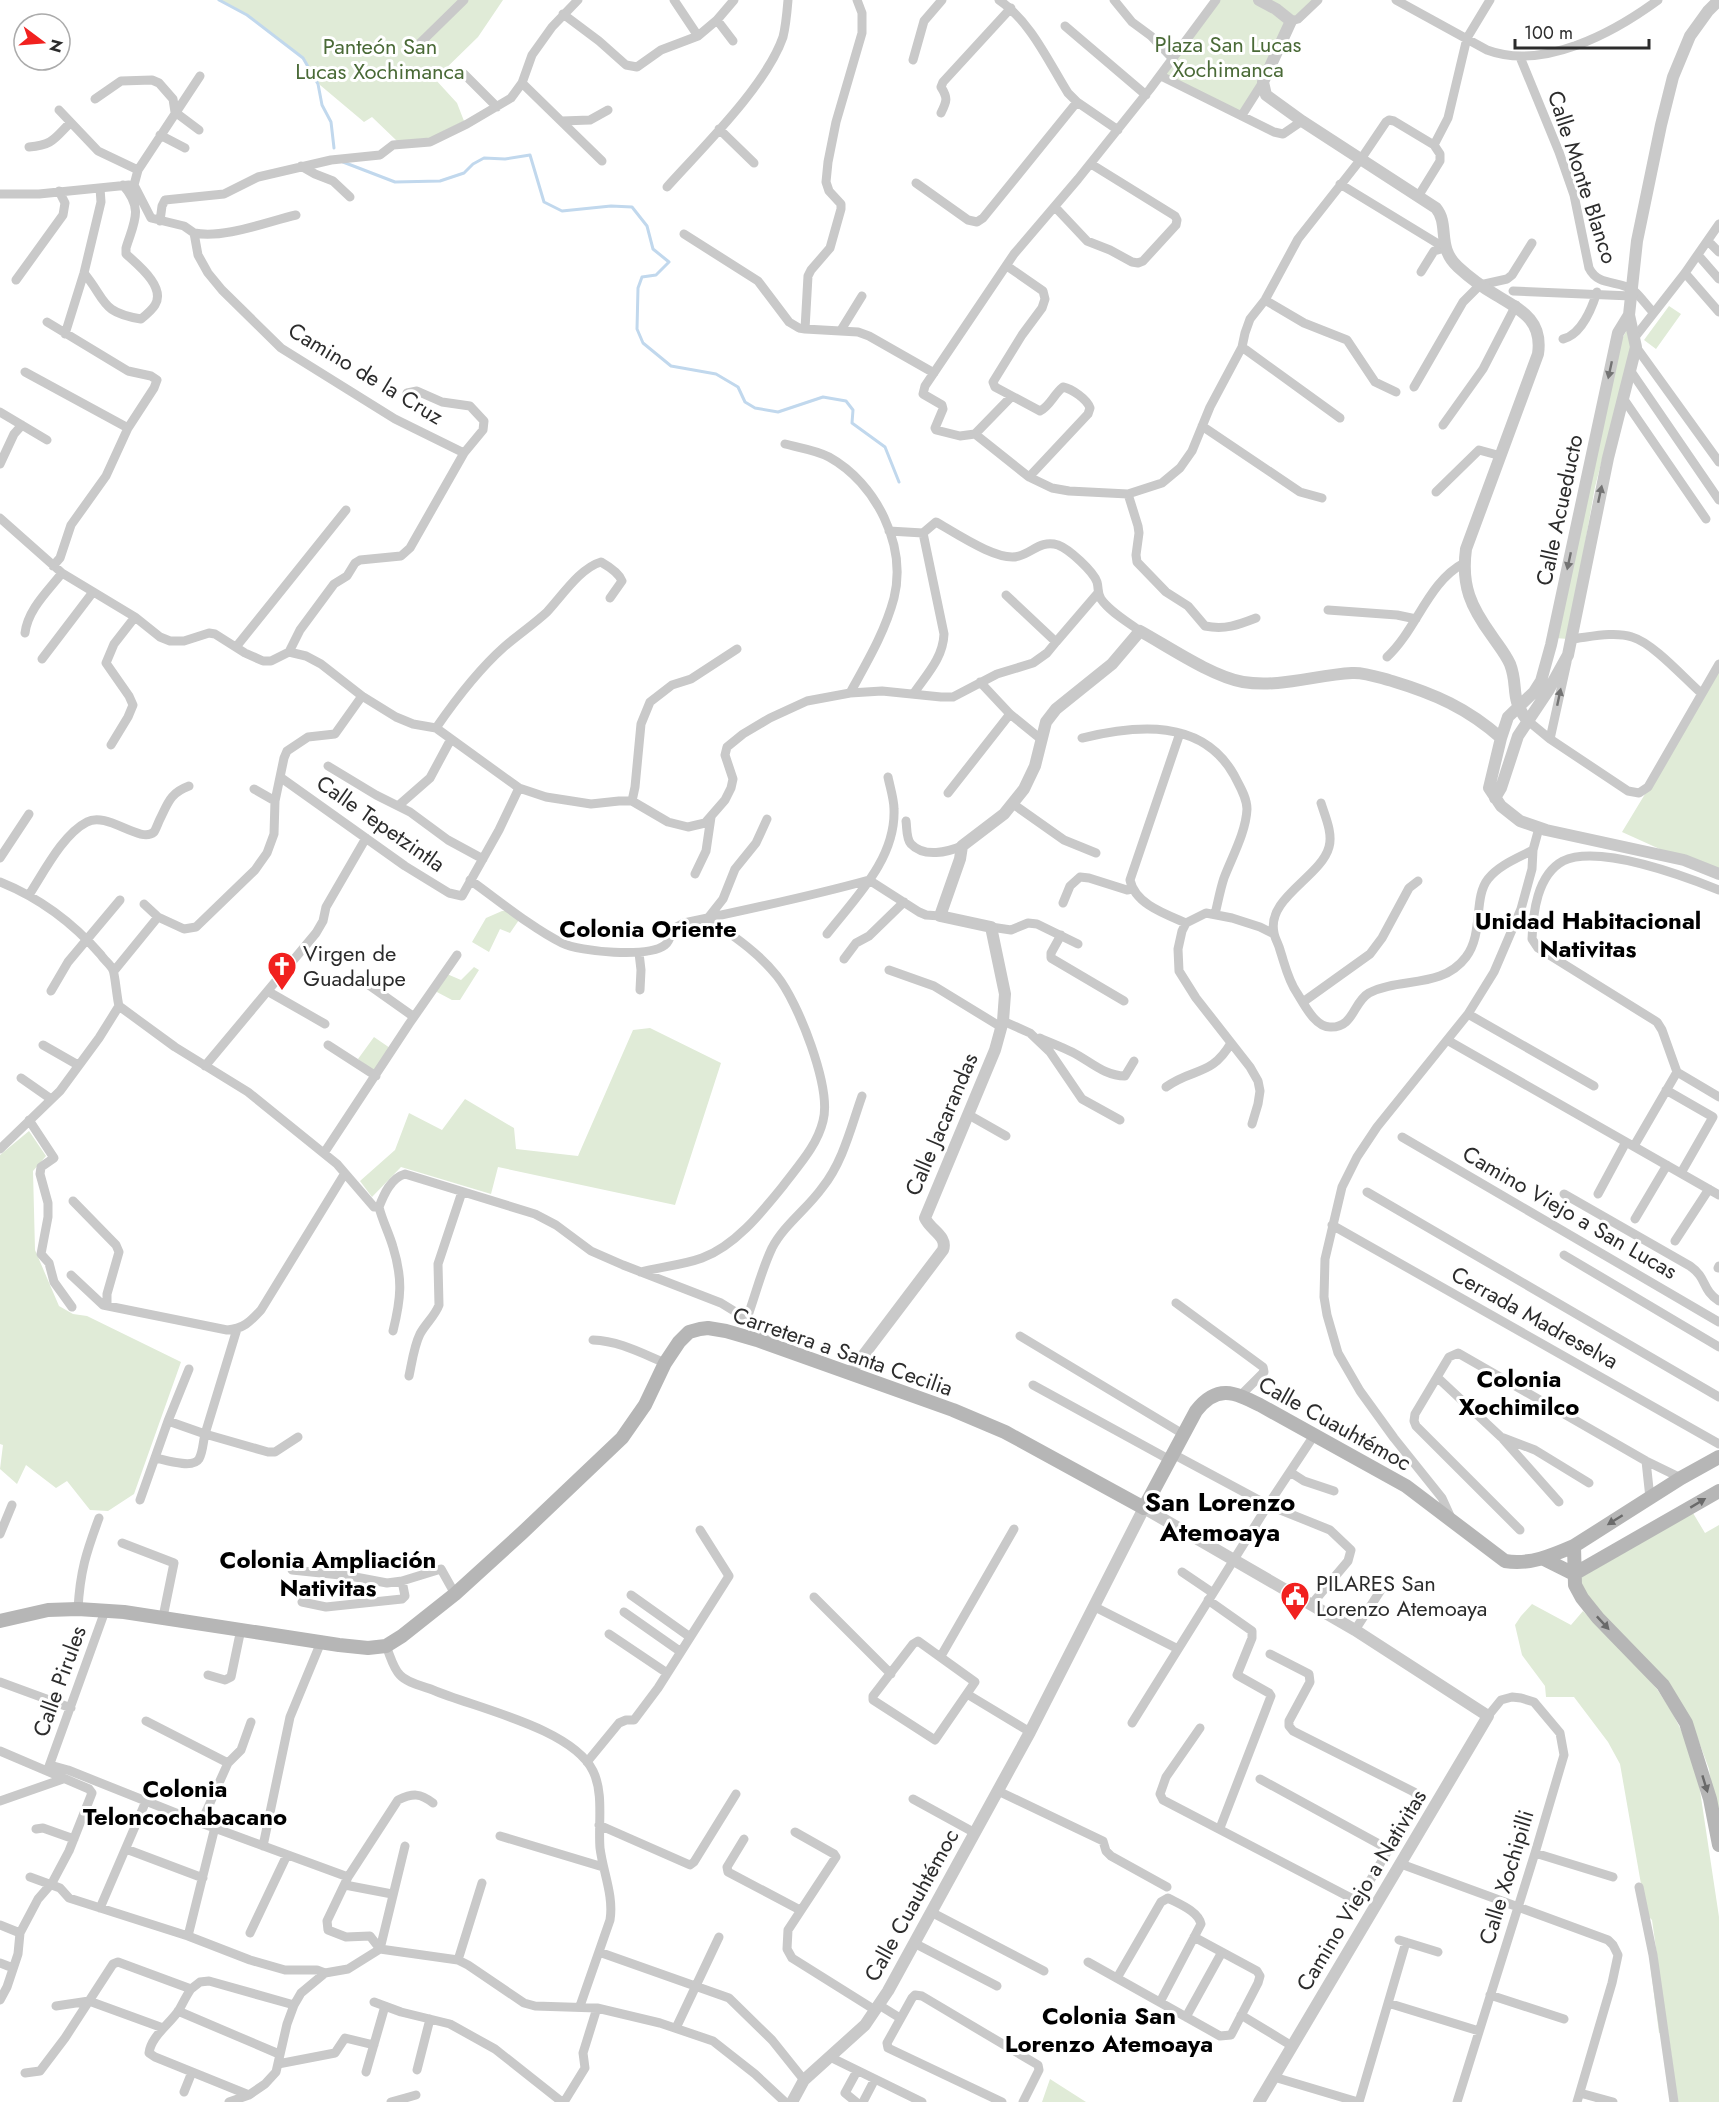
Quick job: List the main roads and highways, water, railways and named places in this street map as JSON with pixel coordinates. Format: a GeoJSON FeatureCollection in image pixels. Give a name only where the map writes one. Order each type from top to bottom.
{"type":"FeatureCollection","features":[{"type":"Feature","properties":{"kind":"main road","name":"Carretera a Santa Cecilia"},"geometry":{"type":"LineString","coordinates":[[0,1621],[48,1610],[78,1609],[164,1617],[368,1648],[386,1646],[455,1594],[622,1438],[645,1405],[665,1364],[679,1342],[689,1332],[708,1328],[726,1331],[774,1346],[953,1410],[1005,1432],[1144,1508]]}},
{"type":"Feature","properties":{"kind":"main road","name":"Calle Cuauhtémoc"},"geometry":{"type":"LineString","coordinates":[[1144,1508],[1196,1411],[1207,1399],[1223,1393],[1241,1395],[1406,1486],[1505,1561],[1545,1559],[1574,1546],[1681,1478],[1719,1457]]}},
{"type":"Feature","properties":{"kind":"main road"},"geometry":{"type":"LineString","coordinates":[[1574,1574],[1719,1491]]}},
{"type":"Feature","properties":{"kind":"main road"},"geometry":{"type":"LineString","coordinates":[[1574,1546],[1575,1585],[1582,1598],[1598,1618],[1663,1685],[1686,1723],[1710,1799],[1719,1845]]}},
{"type":"Feature","properties":{"kind":"main road"},"geometry":{"type":"LineString","coordinates":[[1545,1559],[1574,1574]]}},
{"type":"Feature","properties":{"kind":"waterway"},"geometry":{"type":"LineString","coordinates":[[219,0],[247,15],[303,58],[318,84],[322,105],[331,122],[334,148]]}},
{"type":"Feature","properties":{"kind":"waterway"},"geometry":{"type":"LineString","coordinates":[[343,162],[395,182],[440,181],[464,173],[484,158],[505,159],[530,155],[544,202],[562,211],[611,206],[632,207],[647,226],[653,249],[669,262],[656,275],[642,277],[638,288],[637,329],[643,343],[671,366],[716,374],[738,387],[745,402],[755,408],[778,412],[823,397],[846,401],[853,410],[852,423],[885,447],[899,482]]}},
{"type":"Feature","properties":{"kind":"place","name":"Virgen de Guadalupe"},"geometry":{"type":"Point","coordinates":[282,992]}},
{"type":"Feature","properties":{"kind":"place","name":"PILARES San Lorenzo Atemoaya"},"geometry":{"type":"Point","coordinates":[1295,1622]}},
{"type":"Feature","properties":{"kind":"district","name":"Colonia Oriente"},"geometry":{"type":"Point","coordinates":[648,928]}},
{"type":"Feature","properties":{"kind":"district","name":"Unidad Habitacional Nativitas"},"geometry":{"type":"Point","coordinates":[1588,934]}},
{"type":"Feature","properties":{"kind":"district","name":"Colonia Xochimilco"},"geometry":{"type":"Point","coordinates":[1519,1392]}},
{"type":"Feature","properties":{"kind":"district","name":"San Lorenzo Atemoaya"},"geometry":{"type":"Point","coordinates":[1220,1517]}},
{"type":"Feature","properties":{"kind":"district","name":"Colonia Ampliación Nativitas"},"geometry":{"type":"Point","coordinates":[328,1573]}},
{"type":"Feature","properties":{"kind":"district","name":"Colonia Teloncochabacano"},"geometry":{"type":"Point","coordinates":[185,1802]}},
{"type":"Feature","properties":{"kind":"district","name":"Colonia San Lorenzo Atemoaya"},"geometry":{"type":"Point","coordinates":[1109,2029]}},
{"type":"Feature","properties":{"kind":"park label","name":"Plaza San Lucas Xochimanca"},"geometry":{"type":"Point","coordinates":[1228,56]}},
{"type":"Feature","properties":{"kind":"park label","name":"Panteón San Lucas Xochimanca"},"geometry":{"type":"Point","coordinates":[380,58]}}]}
